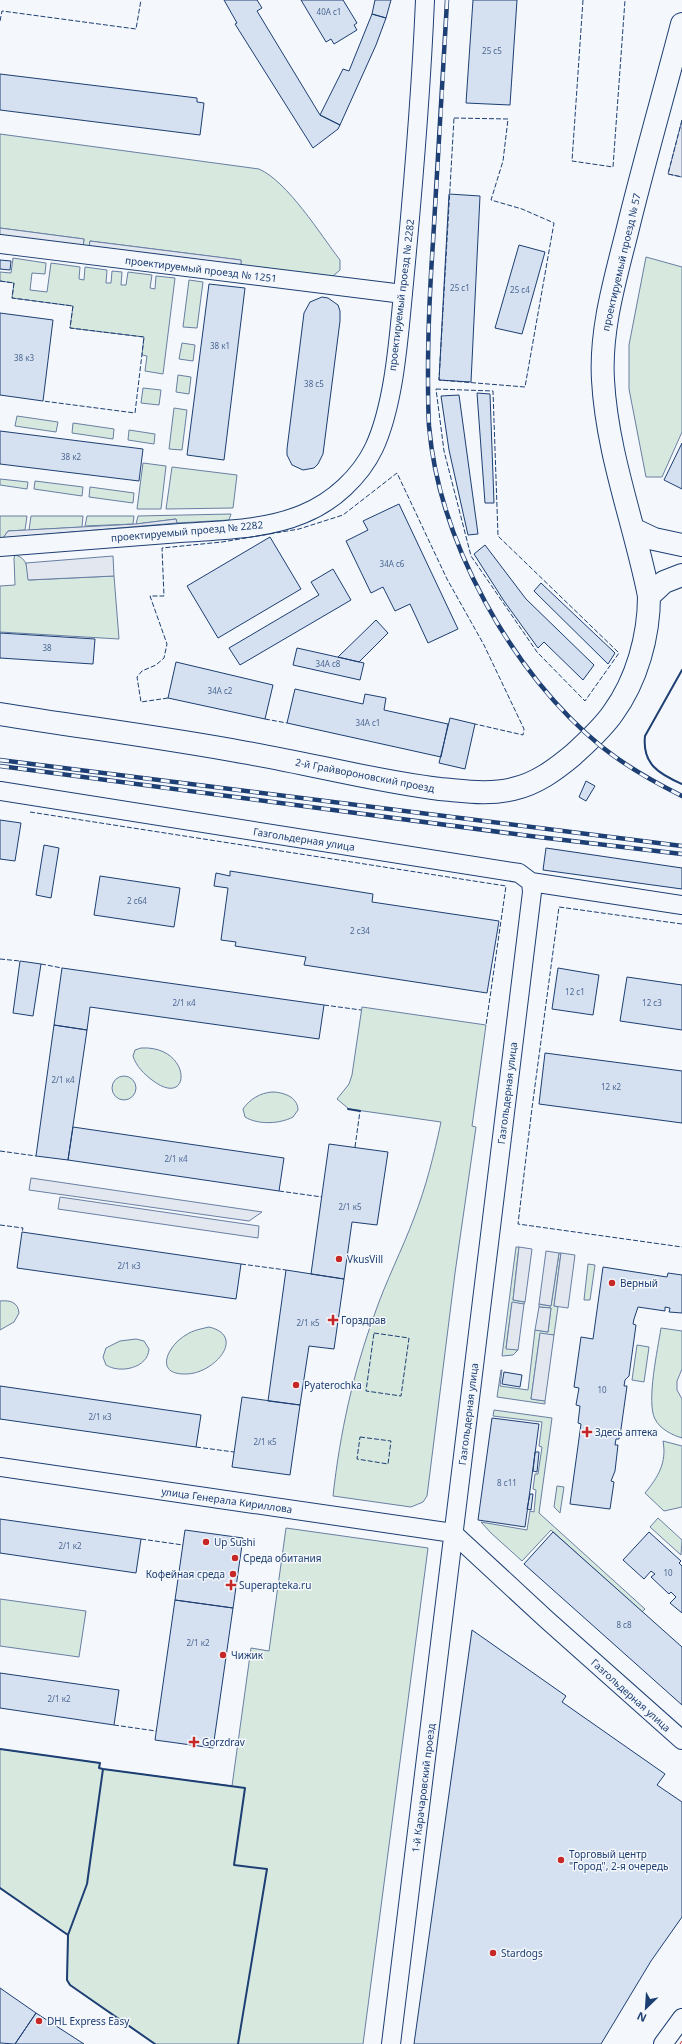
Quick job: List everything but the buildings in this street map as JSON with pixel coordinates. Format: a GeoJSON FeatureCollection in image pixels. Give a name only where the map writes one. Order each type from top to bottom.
{"type":"FeatureCollection","features":[{"type":"Feature","properties":{"kind":"main road","name":"проектируемый проезд № 57"},"geometry":{"type":"LineString","coordinates":[[650,596],[607,419],[603,379],[604,344],[609,308],[622,251],[682,24]]}},
{"type":"Feature","properties":{"kind":"main road"},"geometry":{"type":"LineString","coordinates":[[634,529],[654,539],[682,544]]}},
{"type":"Feature","properties":{"kind":"main road"},"geometry":{"type":"LineString","coordinates":[[650,596],[664,582],[682,575]]}},
{"type":"Feature","properties":{"kind":"main road","name":"2-й Грайвороновский проезд"},"geometry":{"type":"LineString","coordinates":[[0,714],[241,752],[380,780],[427,787],[477,794],[515,789],[543,778],[562,764],[591,738],[614,712],[631,679],[644,644],[650,596]]}},
{"type":"Feature","properties":{"kind":"street","name":"проектируемый проезд № 2282"},"geometry":{"type":"LineString","coordinates":[[0,547],[245,528],[278,522],[304,514],[330,500],[350,482],[366,461],[381,429],[387,409],[398,342],[410,225],[425,0]]}},
{"type":"Feature","properties":{"kind":"street","name":"проектируемый проезд № 1251"},"geometry":{"type":"LineString","coordinates":[[0,244],[403,294]]}},
{"type":"Feature","properties":{"kind":"street","name":"Газгольдерная улица"},"geometry":{"type":"LineString","coordinates":[[0,792],[519,873],[530,882],[532,892],[454,1533],[546,1620],[682,1740]]}},
{"type":"Feature","properties":{"kind":"street"},"geometry":{"type":"LineString","coordinates":[[530,882],[682,905]]}},
{"type":"Feature","properties":{"kind":"street","name":"улица Генерала Кириллова"},"geometry":{"type":"LineString","coordinates":[[0,1467],[454,1533]]}},
{"type":"Feature","properties":{"kind":"street","name":"1-й Карачаровский проезд"},"geometry":{"type":"LineString","coordinates":[[391,2044],[454,1533]]}},
{"type":"Feature","properties":{"kind":"street"},"geometry":{"type":"LineString","coordinates":[[663,2044],[682,2018]]}},
{"type":"Feature","properties":{"kind":"shaded area"},"geometry":{"type":"Polygon","coordinates":[[[682,120],[682,177],[668,174],[682,120]]]}},
{"type":"Feature","properties":{"kind":"shaded area"},"geometry":{"type":"Polygon","coordinates":[[[0,134],[259,169],[281,185],[303,210],[340,260],[340,270],[333,276],[326,276],[241,266],[241,260],[90,241],[89,248],[83,247],[84,239],[0,228],[0,134]]]}},
{"type":"Feature","properties":{"kind":"shaded area"},"geometry":{"type":"Polygon","coordinates":[[[0,228],[84,239],[83,247],[0,237],[0,228]]]}},
{"type":"Feature","properties":{"kind":"shaded area"},"geometry":{"type":"Polygon","coordinates":[[[90,241],[241,260],[241,266],[89,248],[90,241]]]}},
{"type":"Feature","properties":{"kind":"shaded area"},"geometry":{"type":"Polygon","coordinates":[[[646,257],[682,267],[682,432],[662,477],[646,477],[629,389],[629,345],[646,257]]]}},
{"type":"Feature","properties":{"kind":"shaded area"},"geometry":{"type":"Polygon","coordinates":[[[13,258],[46,263],[45,274],[32,273],[30,290],[47,292],[51,263],[80,267],[79,279],[84,280],[85,267],[107,270],[106,283],[111,283],[112,271],[122,272],[121,285],[126,285],[128,272],[152,275],[150,288],[155,289],[156,276],[175,278],[163,374],[145,371],[147,356],[142,355],[144,337],[70,328],[73,306],[12,298],[14,283],[0,281],[0,272],[11,273],[13,258]]]}},
{"type":"Feature","properties":{"kind":"shaded area"},"geometry":{"type":"Polygon","coordinates":[[[189,280],[203,282],[197,328],[183,327],[189,280]]]}},
{"type":"Feature","properties":{"kind":"shaded area"},"geometry":{"type":"Polygon","coordinates":[[[182,343],[195,345],[193,361],[179,359],[182,343]]]}},
{"type":"Feature","properties":{"kind":"shaded area"},"geometry":{"type":"Polygon","coordinates":[[[178,375],[191,377],[189,394],[176,392],[178,375]]]}},
{"type":"Feature","properties":{"kind":"shaded area"},"geometry":{"type":"Polygon","coordinates":[[[143,388],[161,390],[159,405],[141,403],[143,388]]]}},
{"type":"Feature","properties":{"kind":"shaded area"},"geometry":{"type":"Polygon","coordinates":[[[174,408],[187,410],[182,450],[169,449],[174,408]]]}},
{"type":"Feature","properties":{"kind":"shaded area"},"geometry":{"type":"Polygon","coordinates":[[[17,416],[58,422],[56,432],[15,426],[17,416]]]}},
{"type":"Feature","properties":{"kind":"shaded area"},"geometry":{"type":"Polygon","coordinates":[[[73,423],[114,429],[113,439],[72,433],[73,423]]]}},
{"type":"Feature","properties":{"kind":"shaded area"},"geometry":{"type":"Polygon","coordinates":[[[129,430],[155,434],[154,444],[128,440],[129,430]]]}},
{"type":"Feature","properties":{"kind":"shaded area"},"geometry":{"type":"Polygon","coordinates":[[[143,463],[166,466],[161,509],[137,509],[143,463]]]}},
{"type":"Feature","properties":{"kind":"shaded area"},"geometry":{"type":"Polygon","coordinates":[[[172,467],[237,475],[233,508],[166,509],[172,467]]]}},
{"type":"Feature","properties":{"kind":"shaded area"},"geometry":{"type":"Polygon","coordinates":[[[0,479],[28,482],[27,489],[0,485],[0,479]]]}},
{"type":"Feature","properties":{"kind":"shaded area"},"geometry":{"type":"Polygon","coordinates":[[[35,481],[83,487],[82,496],[34,489],[35,481]]]}},
{"type":"Feature","properties":{"kind":"shaded area"},"geometry":{"type":"Polygon","coordinates":[[[90,487],[134,493],[133,503],[89,497],[90,487]]]}},
{"type":"Feature","properties":{"kind":"shaded area"},"geometry":{"type":"Polygon","coordinates":[[[231,514],[229,520],[177,523],[176,519],[136,524],[138,516],[231,514]]]}},
{"type":"Feature","properties":{"kind":"shaded area"},"geometry":{"type":"Polygon","coordinates":[[[0,516],[27,516],[25,530],[8,531],[3,538],[0,538],[0,516]]]}},
{"type":"Feature","properties":{"kind":"shaded area"},"geometry":{"type":"Polygon","coordinates":[[[31,516],[83,516],[82,527],[29,530],[31,516]]]}},
{"type":"Feature","properties":{"kind":"shaded area"},"geometry":{"type":"Polygon","coordinates":[[[87,516],[134,516],[133,524],[85,526],[87,516]]]}},
{"type":"Feature","properties":{"kind":"shaded area"},"geometry":{"type":"Polygon","coordinates":[[[176,519],[177,523],[3,538],[8,531],[136,524],[176,519]]]}},
{"type":"Feature","properties":{"kind":"shaded area"},"geometry":{"type":"Polygon","coordinates":[[[15,555],[19,556],[25,561],[29,580],[114,576],[119,639],[0,632],[0,586],[15,585],[15,555]]]}},
{"type":"Feature","properties":{"kind":"shaded area"},"geometry":{"type":"Polygon","coordinates":[[[113,556],[114,576],[28,580],[26,563],[113,556]]]}},
{"type":"Feature","properties":{"kind":"shaded area"},"geometry":{"type":"Polygon","coordinates":[[[362,1007],[486,1025],[472,1126],[476,1127],[455,1273],[427,1496],[423,1502],[411,1507],[333,1496],[339,1449],[348,1403],[360,1358],[379,1301],[422,1195],[436,1147],[441,1122],[349,1109],[337,1099],[349,1084],[352,1075],[362,1007]]]}},
{"type":"Feature","properties":{"kind":"shaded area"},"geometry":{"type":"Polygon","coordinates":[[[141,1048],[158,1050],[170,1056],[178,1065],[181,1074],[180,1083],[174,1088],[165,1087],[146,1075],[138,1066],[133,1056],[135,1050],[141,1048]]]}},
{"type":"Feature","properties":{"kind":"shaded area"},"geometry":{"type":"Polygon","coordinates":[[[124,1076],[133,1079],[136,1088],[133,1097],[124,1100],[115,1097],[112,1088],[115,1079],[124,1076]]]}},
{"type":"Feature","properties":{"kind":"shaded area"},"geometry":{"type":"Polygon","coordinates":[[[272,1092],[285,1094],[293,1099],[298,1110],[293,1117],[282,1121],[269,1123],[250,1120],[245,1117],[243,1109],[249,1102],[259,1095],[272,1092]]]}},
{"type":"Feature","properties":{"kind":"shaded area"},"geometry":{"type":"Polygon","coordinates":[[[31,1178],[262,1212],[249,1221],[29,1190],[31,1178]]]}},
{"type":"Feature","properties":{"kind":"shaded area"},"geometry":{"type":"Polygon","coordinates":[[[60,1197],[259,1226],[258,1238],[58,1209],[60,1197]]]}},
{"type":"Feature","properties":{"kind":"shaded area"},"geometry":{"type":"Polygon","coordinates":[[[516,1247],[519,1247],[513,1300],[525,1302],[524,1304],[512,1303],[506,1348],[518,1350],[513,1355],[502,1356],[516,1247]]]}},
{"type":"Feature","properties":{"kind":"shaded area"},"geometry":{"type":"Polygon","coordinates":[[[519,1247],[532,1249],[525,1302],[513,1300],[519,1247]]]}},
{"type":"Feature","properties":{"kind":"shaded area"},"geometry":{"type":"Polygon","coordinates":[[[546,1251],[559,1253],[551,1306],[539,1304],[546,1251]]]}},
{"type":"Feature","properties":{"kind":"shaded area"},"geometry":{"type":"Polygon","coordinates":[[[559,1253],[561,1253],[554,1306],[558,1307],[554,1335],[540,1334],[531,1399],[545,1401],[545,1404],[497,1397],[501,1370],[500,1386],[528,1390],[535,1330],[548,1332],[551,1308],[539,1307],[539,1304],[551,1306],[559,1253]]]}},
{"type":"Feature","properties":{"kind":"shaded area"},"geometry":{"type":"Polygon","coordinates":[[[561,1253],[575,1255],[568,1308],[554,1306],[561,1253]]]}},
{"type":"Feature","properties":{"kind":"shaded area"},"geometry":{"type":"Polygon","coordinates":[[[588,1264],[595,1265],[590,1300],[584,1300],[588,1264]]]}},
{"type":"Feature","properties":{"kind":"shaded area"},"geometry":{"type":"Polygon","coordinates":[[[0,1301],[13,1302],[17,1306],[19,1313],[14,1322],[0,1330],[0,1301]]]}},
{"type":"Feature","properties":{"kind":"shaded area"},"geometry":{"type":"Polygon","coordinates":[[[512,1302],[524,1304],[518,1350],[506,1349],[512,1302]]]}},
{"type":"Feature","properties":{"kind":"shaded area"},"geometry":{"type":"Polygon","coordinates":[[[539,1307],[551,1308],[548,1332],[535,1330],[539,1307]]]}},
{"type":"Feature","properties":{"kind":"shaded area"},"geometry":{"type":"Polygon","coordinates":[[[209,1327],[220,1332],[225,1338],[226,1346],[216,1362],[197,1372],[186,1374],[176,1373],[170,1370],[167,1365],[167,1359],[169,1352],[174,1345],[189,1333],[209,1327]]]}},
{"type":"Feature","properties":{"kind":"shaded area"},"geometry":{"type":"Polygon","coordinates":[[[661,1328],[682,1331],[682,1369],[677,1381],[677,1390],[682,1399],[682,1438],[663,1429],[657,1423],[653,1411],[652,1388],[661,1328]]]}},
{"type":"Feature","properties":{"kind":"shaded area"},"geometry":{"type":"Polygon","coordinates":[[[540,1333],[554,1335],[545,1401],[531,1399],[540,1333]]]}},
{"type":"Feature","properties":{"kind":"shaded area"},"geometry":{"type":"Polygon","coordinates":[[[136,1339],[144,1341],[149,1349],[144,1361],[132,1368],[125,1369],[112,1368],[106,1365],[103,1357],[106,1348],[120,1341],[136,1339]]]}},
{"type":"Feature","properties":{"kind":"shaded area"},"geometry":{"type":"Polygon","coordinates":[[[637,1345],[649,1347],[644,1382],[632,1380],[637,1345]]]}},
{"type":"Feature","properties":{"kind":"shaded area"},"geometry":{"type":"Polygon","coordinates":[[[494,1410],[552,1418],[539,1513],[645,1609],[642,1612],[551,1530],[522,1561],[481,1522],[527,1530],[530,1511],[534,1512],[536,1490],[533,1489],[535,1474],[538,1474],[542,1447],[539,1446],[542,1422],[493,1416],[494,1410]]]}},
{"type":"Feature","properties":{"kind":"shaded area"},"geometry":{"type":"Polygon","coordinates":[[[663,1441],[682,1446],[682,1507],[664,1511],[645,1493],[654,1481],[660,1469],[664,1456],[663,1441]]]}},
{"type":"Feature","properties":{"kind":"shaded area"},"geometry":{"type":"Polygon","coordinates":[[[557,1486],[564,1487],[560,1513],[554,1507],[557,1486]]]}},
{"type":"Feature","properties":{"kind":"shaded area"},"geometry":{"type":"Polygon","coordinates":[[[658,1518],[682,1540],[681,1555],[650,1527],[658,1518]]]}},
{"type":"Feature","properties":{"kind":"shaded area"},"geometry":{"type":"Polygon","coordinates":[[[286,1528],[428,1548],[363,2044],[155,2044],[70,1985],[67,1980],[68,1935],[0,1888],[0,1749],[100,1763],[99,1768],[103,1769],[232,1786],[251,1648],[269,1651],[286,1528]]]}},
{"type":"Feature","properties":{"kind":"shaded area"},"geometry":{"type":"Polygon","coordinates":[[[0,1599],[86,1611],[79,1657],[0,1646],[0,1599]]]}},
{"type":"Feature","properties":{"kind":"railway"},"geometry":{"type":"LineString","coordinates":[[447,0],[430,291],[428,406],[429,426],[436,470],[448,515],[464,559],[486,603],[510,644],[538,682],[569,717],[602,747],[641,774],[682,796]]}},
{"type":"Feature","properties":{"kind":"railway"},"geometry":{"type":"LineString","coordinates":[[0,760],[682,846]]}},
{"type":"Feature","properties":{"kind":"railway"},"geometry":{"type":"LineString","coordinates":[[0,766],[530,836],[682,854]]}},
{"type":"Feature","properties":{"kind":"fence"},"geometry":{"type":"LineString","coordinates":[[0,21],[2,11],[136,29],[141,0]]}},
{"type":"Feature","properties":{"kind":"fence"},"geometry":{"type":"LineString","coordinates":[[583,0],[572,161],[613,167],[625,0]]}},
{"type":"Feature","properties":{"kind":"fence"},"geometry":{"type":"LineString","coordinates":[[454,118],[508,119],[503,161],[491,200],[522,209],[554,223],[525,387],[439,380],[454,118]]}},
{"type":"Feature","properties":{"kind":"fence"},"geometry":{"type":"LineString","coordinates":[[682,120],[668,174],[682,177]]}},
{"type":"Feature","properties":{"kind":"fence"},"geometry":{"type":"LineString","coordinates":[[0,281],[14,283],[12,298],[73,306],[70,328],[144,337],[135,413],[43,401]]}},
{"type":"Feature","properties":{"kind":"fence"},"geometry":{"type":"LineString","coordinates":[[436,389],[493,391],[498,536],[619,653],[585,701],[537,652],[471,556],[444,451],[436,389]]}},
{"type":"Feature","properties":{"kind":"fence"},"geometry":{"type":"LineString","coordinates":[[168,698],[141,702],[137,677],[142,671],[156,665],[164,658],[167,644],[150,596],[164,596],[162,548],[222,542],[299,529],[343,515],[397,473],[447,579],[484,645],[524,729],[523,735],[475,724]]}},
{"type":"Feature","properties":{"kind":"fence"},"geometry":{"type":"LineString","coordinates":[[265,719],[287,723]]}},
{"type":"Feature","properties":{"kind":"fence"},"geometry":{"type":"LineString","coordinates":[[30,812],[506,886],[486,1025]]}},
{"type":"Feature","properties":{"kind":"fence"},"geometry":{"type":"LineString","coordinates":[[682,924],[559,907],[518,1224],[682,1247]]}},
{"type":"Feature","properties":{"kind":"fence"},"geometry":{"type":"LineString","coordinates":[[0,959],[20,961]]}},
{"type":"Feature","properties":{"kind":"fence"},"geometry":{"type":"LineString","coordinates":[[41,964],[62,968]]}},
{"type":"Feature","properties":{"kind":"fence"},"geometry":{"type":"LineString","coordinates":[[324,1005],[361,1010]]}},
{"type":"Feature","properties":{"kind":"fence"},"geometry":{"type":"LineString","coordinates":[[355,1147],[360,1111]]}},
{"type":"Feature","properties":{"kind":"fence"},"geometry":{"type":"LineString","coordinates":[[0,1151],[36,1156]]}},
{"type":"Feature","properties":{"kind":"fence"},"geometry":{"type":"LineString","coordinates":[[279,1191],[322,1197]]}},
{"type":"Feature","properties":{"kind":"fence"},"geometry":{"type":"LineString","coordinates":[[0,1225],[23,1228],[22,1232]]}},
{"type":"Feature","properties":{"kind":"fence"},"geometry":{"type":"LineString","coordinates":[[241,1264],[286,1270]]}},
{"type":"Feature","properties":{"kind":"fence"},"geometry":{"type":"LineString","coordinates":[[374,1333],[409,1338],[401,1396],[366,1391],[374,1333]]}},
{"type":"Feature","properties":{"kind":"fence"},"geometry":{"type":"LineString","coordinates":[[360,1437],[391,1441],[388,1464],[357,1459],[360,1437]]}},
{"type":"Feature","properties":{"kind":"fence"},"geometry":{"type":"LineString","coordinates":[[196,1447],[234,1452]]}},
{"type":"Feature","properties":{"kind":"fence"},"geometry":{"type":"LineString","coordinates":[[141,1539],[183,1545]]}},
{"type":"Feature","properties":{"kind":"fence"},"geometry":{"type":"LineString","coordinates":[[114,1725],[156,1731]]}},
{"type":"Feature","properties":{"kind":"wall"},"geometry":{"type":"LineString","coordinates":[[682,670],[645,736],[646,754],[649,761],[659,772],[682,784]]}},
{"type":"Feature","properties":{"kind":"wall"},"geometry":{"type":"LineString","coordinates":[[348,1109],[360,1111]]}},
{"type":"Feature","properties":{"kind":"wall"},"geometry":{"type":"LineString","coordinates":[[0,1749],[100,1763],[99,1768],[103,1769],[245,1788],[234,1865],[267,1869],[238,2044]]}},
{"type":"Feature","properties":{"kind":"wall"},"geometry":{"type":"LineString","coordinates":[[68,1935],[87,1884],[103,1769]]}},
{"type":"Feature","properties":{"kind":"wall"},"geometry":{"type":"LineString","coordinates":[[0,1888],[68,1935],[67,1980],[70,1985],[155,2044]]}},
{"type":"Feature","properties":{"kind":"place","name":"VkusVill"},"geometry":{"type":"Point","coordinates":[339,1259]}},
{"type":"Feature","properties":{"kind":"place","name":"Верный"},"geometry":{"type":"Point","coordinates":[612,1283]}},
{"type":"Feature","properties":{"kind":"place","name":"Горздрав"},"geometry":{"type":"Point","coordinates":[333,1320]}},
{"type":"Feature","properties":{"kind":"place","name":"Pyaterochka"},"geometry":{"type":"Point","coordinates":[296,1385]}},
{"type":"Feature","properties":{"kind":"place","name":"Здесь аптека"},"geometry":{"type":"Point","coordinates":[587,1432]}},
{"type":"Feature","properties":{"kind":"place","name":"Up Sushi"},"geometry":{"type":"Point","coordinates":[206,1542]}},
{"type":"Feature","properties":{"kind":"place","name":"Среда обитания"},"geometry":{"type":"Point","coordinates":[235,1558]}},
{"type":"Feature","properties":{"kind":"place","name":"Кофейная среда"},"geometry":{"type":"Point","coordinates":[233,1574]}},
{"type":"Feature","properties":{"kind":"place","name":"Superapteka.ru"},"geometry":{"type":"Point","coordinates":[231,1585]}},
{"type":"Feature","properties":{"kind":"place","name":"Чижик"},"geometry":{"type":"Point","coordinates":[223,1655]}},
{"type":"Feature","properties":{"kind":"place","name":"Gorzdrav"},"geometry":{"type":"Point","coordinates":[194,1742]}},
{"type":"Feature","properties":{"kind":"place","name":"Торговый центр \"Город\", 2-я очередь"},"geometry":{"type":"Point","coordinates":[561,1860]}},
{"type":"Feature","properties":{"kind":"place","name":"Stardogs"},"geometry":{"type":"Point","coordinates":[493,1953]}},
{"type":"Feature","properties":{"kind":"place","name":"DHL Express Easy"},"geometry":{"type":"Point","coordinates":[39,2021]}}]}
